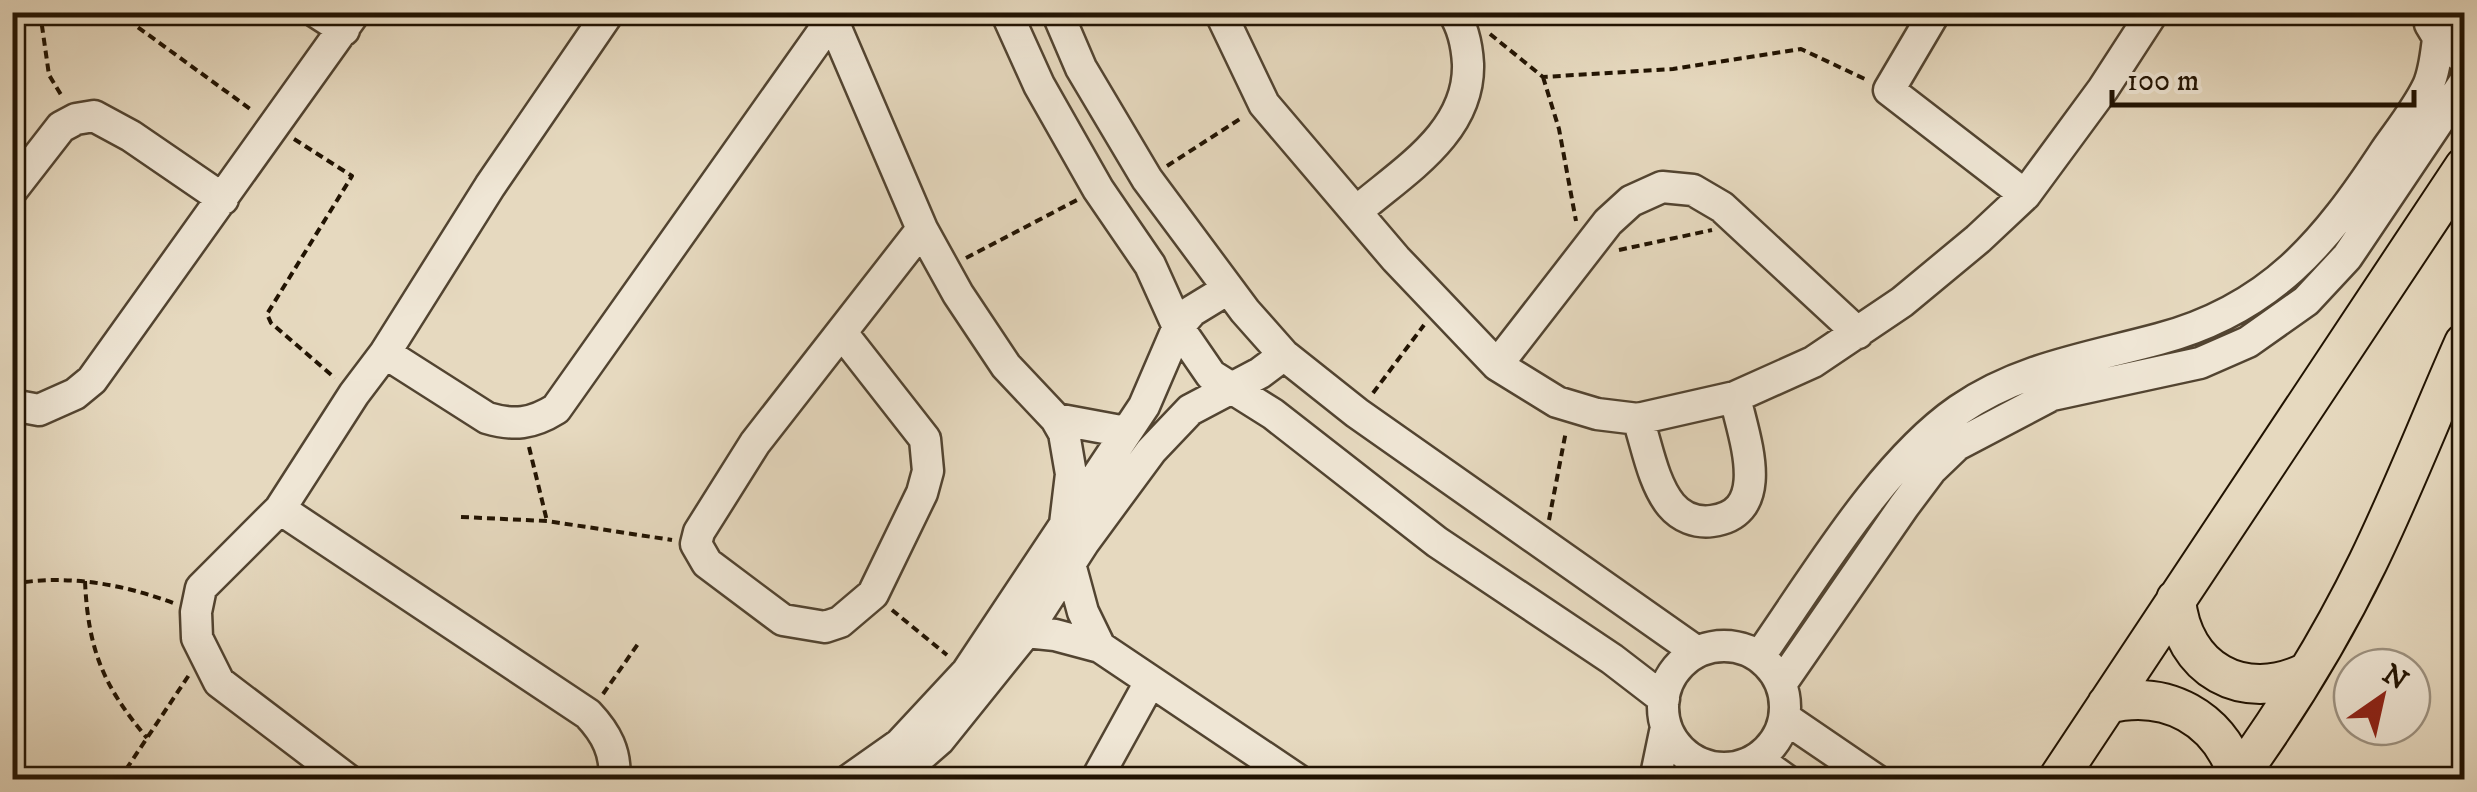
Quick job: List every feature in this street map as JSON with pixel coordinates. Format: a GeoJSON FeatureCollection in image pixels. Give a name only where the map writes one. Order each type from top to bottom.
{"type":"FeatureCollection","features":[{"type":"Feature","properties":{"kind":"main road"},"geometry":{"type":"LineString","coordinates":[[2057,780],[2464,166]]}},
{"type":"Feature","properties":{"kind":"main road"},"geometry":{"type":"LineString","coordinates":[[2237,778],[2307,672],[2374,550],[2464,342]]}},
{"type":"Feature","properties":{"kind":"main road"},"geometry":{"type":"LineString","coordinates":[[2176,598],[2190,646],[2213,670],[2243,683],[2260,685],[2292,680],[2307,672]]}},
{"type":"Feature","properties":{"kind":"main road"},"geometry":{"type":"LineString","coordinates":[[2107,704],[2137,699],[2182,708],[2218,736],[2237,778]]}},
{"type":"Feature","properties":{"kind":"street"},"geometry":{"type":"LineString","coordinates":[[12,405],[39,410],[76,394],[92,380],[350,21],[316,12]]}},
{"type":"Feature","properties":{"kind":"street"},"geometry":{"type":"LineString","coordinates":[[348,780],[219,682],[197,638],[196,612],[201,588],[280,509],[490,186],[610,12]]}},
{"type":"Feature","properties":{"kind":"street"},"geometry":{"type":"LineString","coordinates":[[1006,12],[1039,86],[1098,188],[1150,265],[1178,327],[1204,367],[1228,388],[1272,414],[1437,542],[1612,659],[1665,713],[1682,751],[1713,774],[1757,759],[1772,746],[1784,718],[1781,684],[1759,657],[1728,646],[1698,652],[1675,671],[1665,713],[1655,780]]}},
{"type":"Feature","properties":{"kind":"street"},"geometry":{"type":"LineString","coordinates":[[1057,12],[1081,68],[1147,179],[1228,289],[1284,355],[1357,413],[1698,652]]}},
{"type":"Feature","properties":{"kind":"street"},"geometry":{"type":"LineString","coordinates":[[1220,12],[1264,104],[1356,212],[1497,365],[1557,402],[1596,414],[1638,419],[1735,397],[1813,362],[1902,302],[2024,195],[2103,89],[2151,13]]}},
{"type":"Feature","properties":{"kind":"street"},"geometry":{"type":"LineString","coordinates":[[1356,212],[1444,136],[1460,110],[1468,80],[1467,48],[1452,12]]}},
{"type":"Feature","properties":{"kind":"street"},"geometry":{"type":"LineString","coordinates":[[1935,12],[1889,90],[2024,195]]}},
{"type":"Feature","properties":{"kind":"street"},"geometry":{"type":"LineString","coordinates":[[385,353],[487,418],[504,423],[540,418],[568,395],[828,16]]}},
{"type":"Feature","properties":{"kind":"street"},"geometry":{"type":"LineString","coordinates":[[828,16],[944,270],[1006,366],[1056,419],[1064,433],[1083,612],[1100,647]]}},
{"type":"Feature","properties":{"kind":"street"},"geometry":{"type":"LineString","coordinates":[[2434,20],[2439,39],[2464,58]]}},
{"type":"Feature","properties":{"kind":"street"},"geometry":{"type":"LineString","coordinates":[[1759,657],[1894,470],[1926,436],[1959,410],[2037,370],[2161,339],[2216,319],[2280,281],[2305,258],[2332,229],[2427,88],[2432,75],[2434,20]]}},
{"type":"Feature","properties":{"kind":"street"},"geometry":{"type":"LineString","coordinates":[[1781,684],[1904,506],[1957,444],[2052,395],[2200,363],[2248,342],[2306,301],[2347,257],[2464,83]]}},
{"type":"Feature","properties":{"kind":"street"},"geometry":{"type":"LineString","coordinates":[[12,190],[49,140],[76,119],[94,116],[223,199]]}},
{"type":"Feature","properties":{"kind":"street"},"geometry":{"type":"LineString","coordinates":[[1497,365],[1618,211],[1662,188],[1693,190],[1722,207],[1858,333]]}},
{"type":"Feature","properties":{"kind":"street"},"geometry":{"type":"LineString","coordinates":[[842,334],[925,439],[928,471],[922,493],[873,594],[840,622],[825,627],[783,620],[718,574],[696,544],[704,520],[755,443],[922,229]]}},
{"type":"Feature","properties":{"kind":"street"},"geometry":{"type":"LineString","coordinates":[[1073,543],[1126,432],[1144,406],[1178,327],[1192,311],[1228,289]]}},
{"type":"Feature","properties":{"kind":"street"},"geometry":{"type":"LineString","coordinates":[[892,780],[939,740],[1073,543],[1151,451],[1190,410],[1260,373],[1284,355]]}},
{"type":"Feature","properties":{"kind":"street"},"geometry":{"type":"LineString","coordinates":[[1638,419],[1668,501],[1690,519],[1720,520],[1743,503],[1752,476],[1735,397]]}},
{"type":"Feature","properties":{"kind":"street"},"geometry":{"type":"LineString","coordinates":[[1144,406],[1172,429]]}},
{"type":"Feature","properties":{"kind":"street"},"geometry":{"type":"LineString","coordinates":[[1056,419],[1126,432]]}},
{"type":"Feature","properties":{"kind":"street"},"geometry":{"type":"LineString","coordinates":[[280,509],[588,714],[603,730],[612,750],[614,780]]}},
{"type":"Feature","properties":{"kind":"street"},"geometry":{"type":"LineString","coordinates":[[1013,626],[1100,647],[1298,780]]}},
{"type":"Feature","properties":{"kind":"street"},"geometry":{"type":"LineString","coordinates":[[849,780],[900,744],[1013,626]]}},
{"type":"Feature","properties":{"kind":"street"},"geometry":{"type":"LineString","coordinates":[[1096,780],[1150,682]]}},
{"type":"Feature","properties":{"kind":"street"},"geometry":{"type":"LineString","coordinates":[[1784,718],[1876,780]]}},
{"type":"Feature","properties":{"kind":"street"},"geometry":{"type":"LineString","coordinates":[[1757,759],[1786,780]]}},
{"type":"Feature","properties":{"kind":"path"},"geometry":{"type":"LineString","coordinates":[[40,12],[49,75],[76,119]]}},
{"type":"Feature","properties":{"kind":"path"},"geometry":{"type":"LineString","coordinates":[[117,12],[276,127],[352,176],[267,311],[267,318],[354,394]]}},
{"type":"Feature","properties":{"kind":"path"},"geometry":{"type":"LineString","coordinates":[[1490,34],[1543,77],[1560,129],[1583,258],[1741,223]]}},
{"type":"Feature","properties":{"kind":"path"},"geometry":{"type":"LineString","coordinates":[[1543,77],[1674,68],[1801,49],[1889,90]]}},
{"type":"Feature","properties":{"kind":"path"},"geometry":{"type":"LineString","coordinates":[[1147,179],[1264,104]]}},
{"type":"Feature","properties":{"kind":"path"},"geometry":{"type":"LineString","coordinates":[[944,270],[1098,188]]}},
{"type":"Feature","properties":{"kind":"path"},"geometry":{"type":"LineString","coordinates":[[1357,413],[1440,305]]}},
{"type":"Feature","properties":{"kind":"path"},"geometry":{"type":"LineString","coordinates":[[1544,547],[1571,406]]}},
{"type":"Feature","properties":{"kind":"path"},"geometry":{"type":"LineString","coordinates":[[522,423],[548,521]]}},
{"type":"Feature","properties":{"kind":"path"},"geometry":{"type":"LineString","coordinates":[[461,517],[548,521],[696,544]]}},
{"type":"Feature","properties":{"kind":"path"},"geometry":{"type":"LineString","coordinates":[[12,584],[85,581],[142,591],[196,612]]}},
{"type":"Feature","properties":{"kind":"path"},"geometry":{"type":"LineString","coordinates":[[85,581],[87,624],[98,666],[119,705],[147,738]]}},
{"type":"Feature","properties":{"kind":"path"},"geometry":{"type":"LineString","coordinates":[[873,594],[967,672]]}},
{"type":"Feature","properties":{"kind":"path"},"geometry":{"type":"LineString","coordinates":[[588,714],[640,641]]}},
{"type":"Feature","properties":{"kind":"path"},"geometry":{"type":"LineString","coordinates":[[119,780],[203,655]]}}]}
